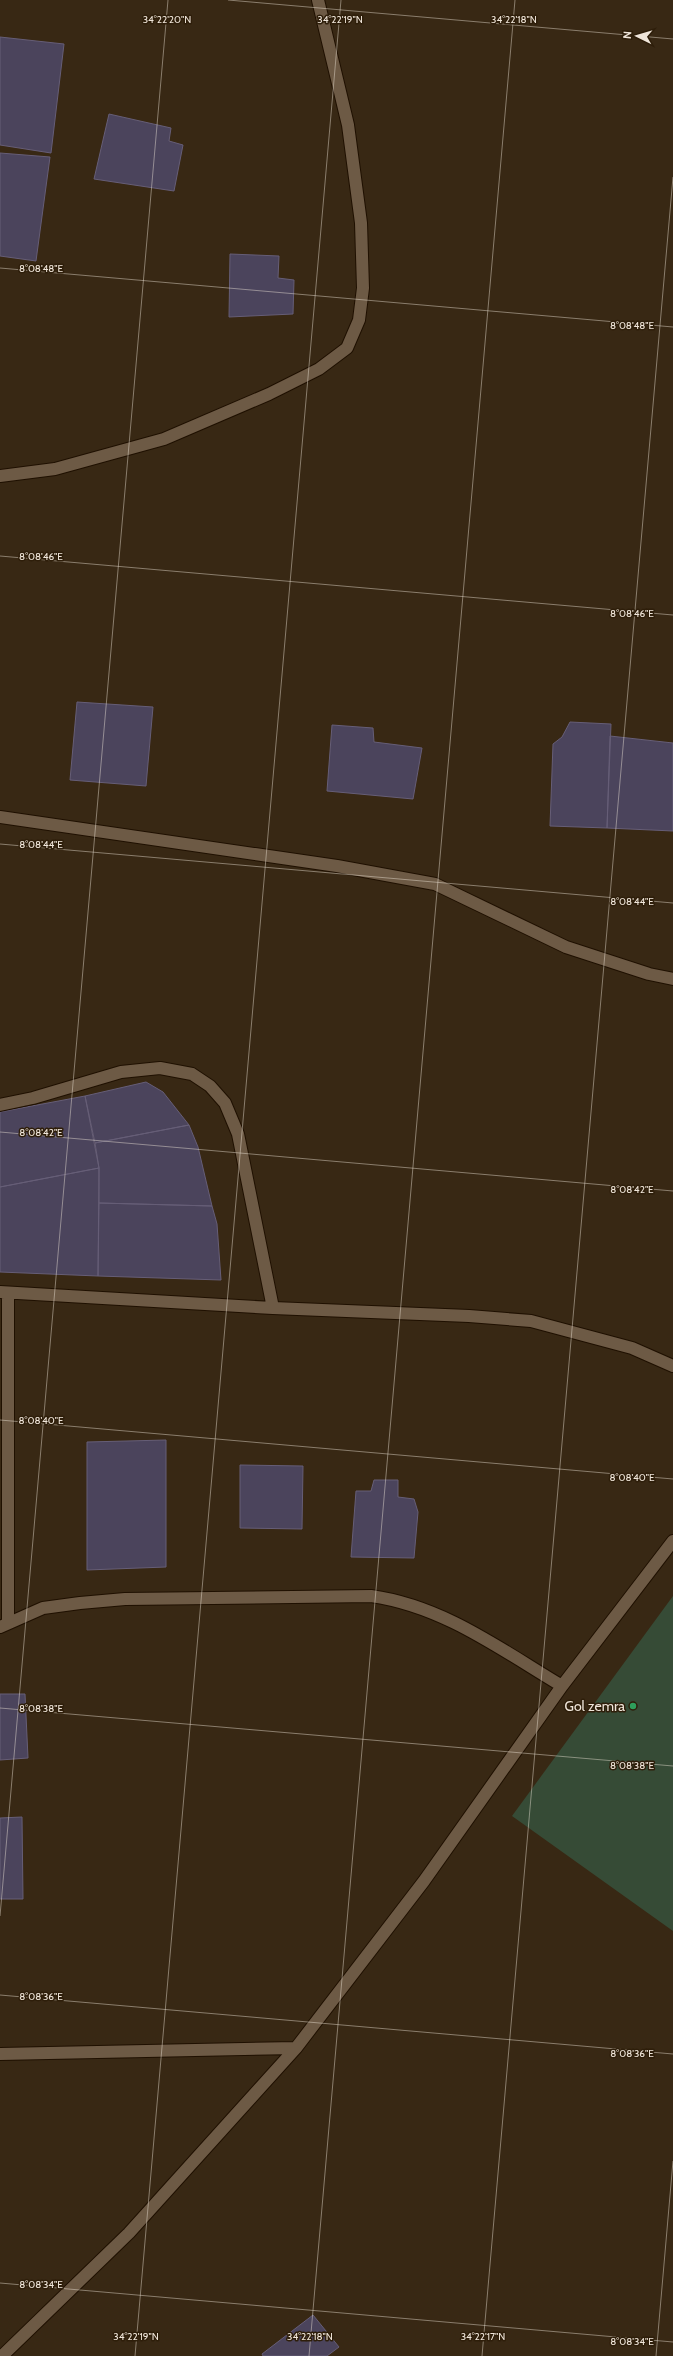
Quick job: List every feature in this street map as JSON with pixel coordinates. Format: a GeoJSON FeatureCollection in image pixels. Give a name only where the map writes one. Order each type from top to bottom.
{"type":"FeatureCollection","features":[{"type":"Feature","properties":{"kind":"street"},"geometry":{"type":"LineString","coordinates":[[0,476],[55,469],[164,439],[270,394],[319,369],[347,348],[359,320],[363,288],[361,223],[348,125],[318,0]]}},
{"type":"Feature","properties":{"kind":"street"},"geometry":{"type":"LineString","coordinates":[[0,817],[337,866],[435,884],[566,947],[649,974],[673,979]]}},
{"type":"Feature","properties":{"kind":"street"},"geometry":{"type":"LineString","coordinates":[[0,1106],[33,1098],[121,1072],[160,1068],[192,1074],[210,1086],[225,1103],[238,1134],[273,1308]]}},
{"type":"Feature","properties":{"kind":"street"},"geometry":{"type":"LineString","coordinates":[[562,1686],[455,1621],[398,1600],[371,1596],[125,1599],[43,1608],[4,1625],[4,1292],[273,1308],[469,1316],[531,1321],[632,1348],[673,1366]]}},
{"type":"Feature","properties":{"kind":"street"},"geometry":{"type":"LineString","coordinates":[[2,2356],[129,2233],[296,2048],[424,1882],[562,1686],[673,1541]]}},
{"type":"Feature","properties":{"kind":"street"},"geometry":{"type":"LineString","coordinates":[[0,2054],[296,2048]]}},
{"type":"Feature","properties":{"kind":"green space","name":"Gol zemra"},"geometry":{"type":"Polygon","coordinates":[[[673,1596],[673,1931],[512,1816],[673,1596]]]}},
{"type":"Feature","properties":{"kind":"building"},"geometry":{"type":"Polygon","coordinates":[[[0,37],[64,44],[51,153],[0,145],[0,37]]]}},
{"type":"Feature","properties":{"kind":"building"},"geometry":{"type":"Polygon","coordinates":[[[109,114],[171,128],[169,141],[183,145],[174,191],[94,179],[109,114]]]}},
{"type":"Feature","properties":{"kind":"building"},"geometry":{"type":"Polygon","coordinates":[[[0,153],[50,157],[36,261],[0,256],[0,153]]]}},
{"type":"Feature","properties":{"kind":"building"},"geometry":{"type":"Polygon","coordinates":[[[230,254],[279,256],[278,278],[294,280],[293,314],[229,317],[230,254]]]}},
{"type":"Feature","properties":{"kind":"building"},"geometry":{"type":"Polygon","coordinates":[[[77,702],[153,707],[146,786],[70,780],[77,702]]]}},
{"type":"Feature","properties":{"kind":"building"},"geometry":{"type":"Polygon","coordinates":[[[570,722],[611,724],[607,828],[550,826],[553,744],[562,737],[570,722]]]}},
{"type":"Feature","properties":{"kind":"building"},"geometry":{"type":"Polygon","coordinates":[[[332,725],[373,728],[374,742],[422,748],[413,799],[327,791],[332,725]]]}},
{"type":"Feature","properties":{"kind":"building"},"geometry":{"type":"Polygon","coordinates":[[[610,736],[673,743],[673,831],[607,828],[610,736]]]}},
{"type":"Feature","properties":{"kind":"building"},"geometry":{"type":"Polygon","coordinates":[[[146,1082],[163,1092],[189,1125],[95,1143],[85,1096],[146,1082]]]}},
{"type":"Feature","properties":{"kind":"building"},"geometry":{"type":"Polygon","coordinates":[[[85,1096],[99,1168],[0,1187],[0,1112],[85,1096]]]}},
{"type":"Feature","properties":{"kind":"building"},"geometry":{"type":"Polygon","coordinates":[[[189,1125],[198,1147],[212,1206],[99,1203],[99,1168],[95,1143],[189,1125]]]}},
{"type":"Feature","properties":{"kind":"building"},"geometry":{"type":"Polygon","coordinates":[[[99,1168],[98,1276],[0,1272],[0,1187],[99,1168]]]}},
{"type":"Feature","properties":{"kind":"building"},"geometry":{"type":"Polygon","coordinates":[[[99,1203],[212,1206],[217,1224],[221,1280],[98,1276],[99,1203]]]}},
{"type":"Feature","properties":{"kind":"building"},"geometry":{"type":"Polygon","coordinates":[[[166,1440],[166,1567],[87,1570],[87,1442],[166,1440]]]}},
{"type":"Feature","properties":{"kind":"building"},"geometry":{"type":"Polygon","coordinates":[[[240,1465],[303,1466],[302,1529],[240,1528],[240,1465]]]}},
{"type":"Feature","properties":{"kind":"building"},"geometry":{"type":"Polygon","coordinates":[[[374,1480],[398,1480],[398,1497],[414,1499],[418,1512],[414,1558],[351,1557],[356,1491],[371,1491],[374,1480]]]}},
{"type":"Feature","properties":{"kind":"building"},"geometry":{"type":"Polygon","coordinates":[[[0,1694],[25,1694],[28,1758],[0,1760],[0,1694]]]}},
{"type":"Feature","properties":{"kind":"building"},"geometry":{"type":"Polygon","coordinates":[[[22,1817],[23,1899],[0,1899],[0,1818],[22,1817]]]}},
{"type":"Feature","properties":{"kind":"building"},"geometry":{"type":"Polygon","coordinates":[[[313,2315],[339,2347],[327,2356],[263,2356],[262,2354],[313,2315]]]}},
{"type":"Feature","properties":{"kind":"place","name":"Gol zemra"},"geometry":{"type":"Point","coordinates":[633,1706]}}]}
